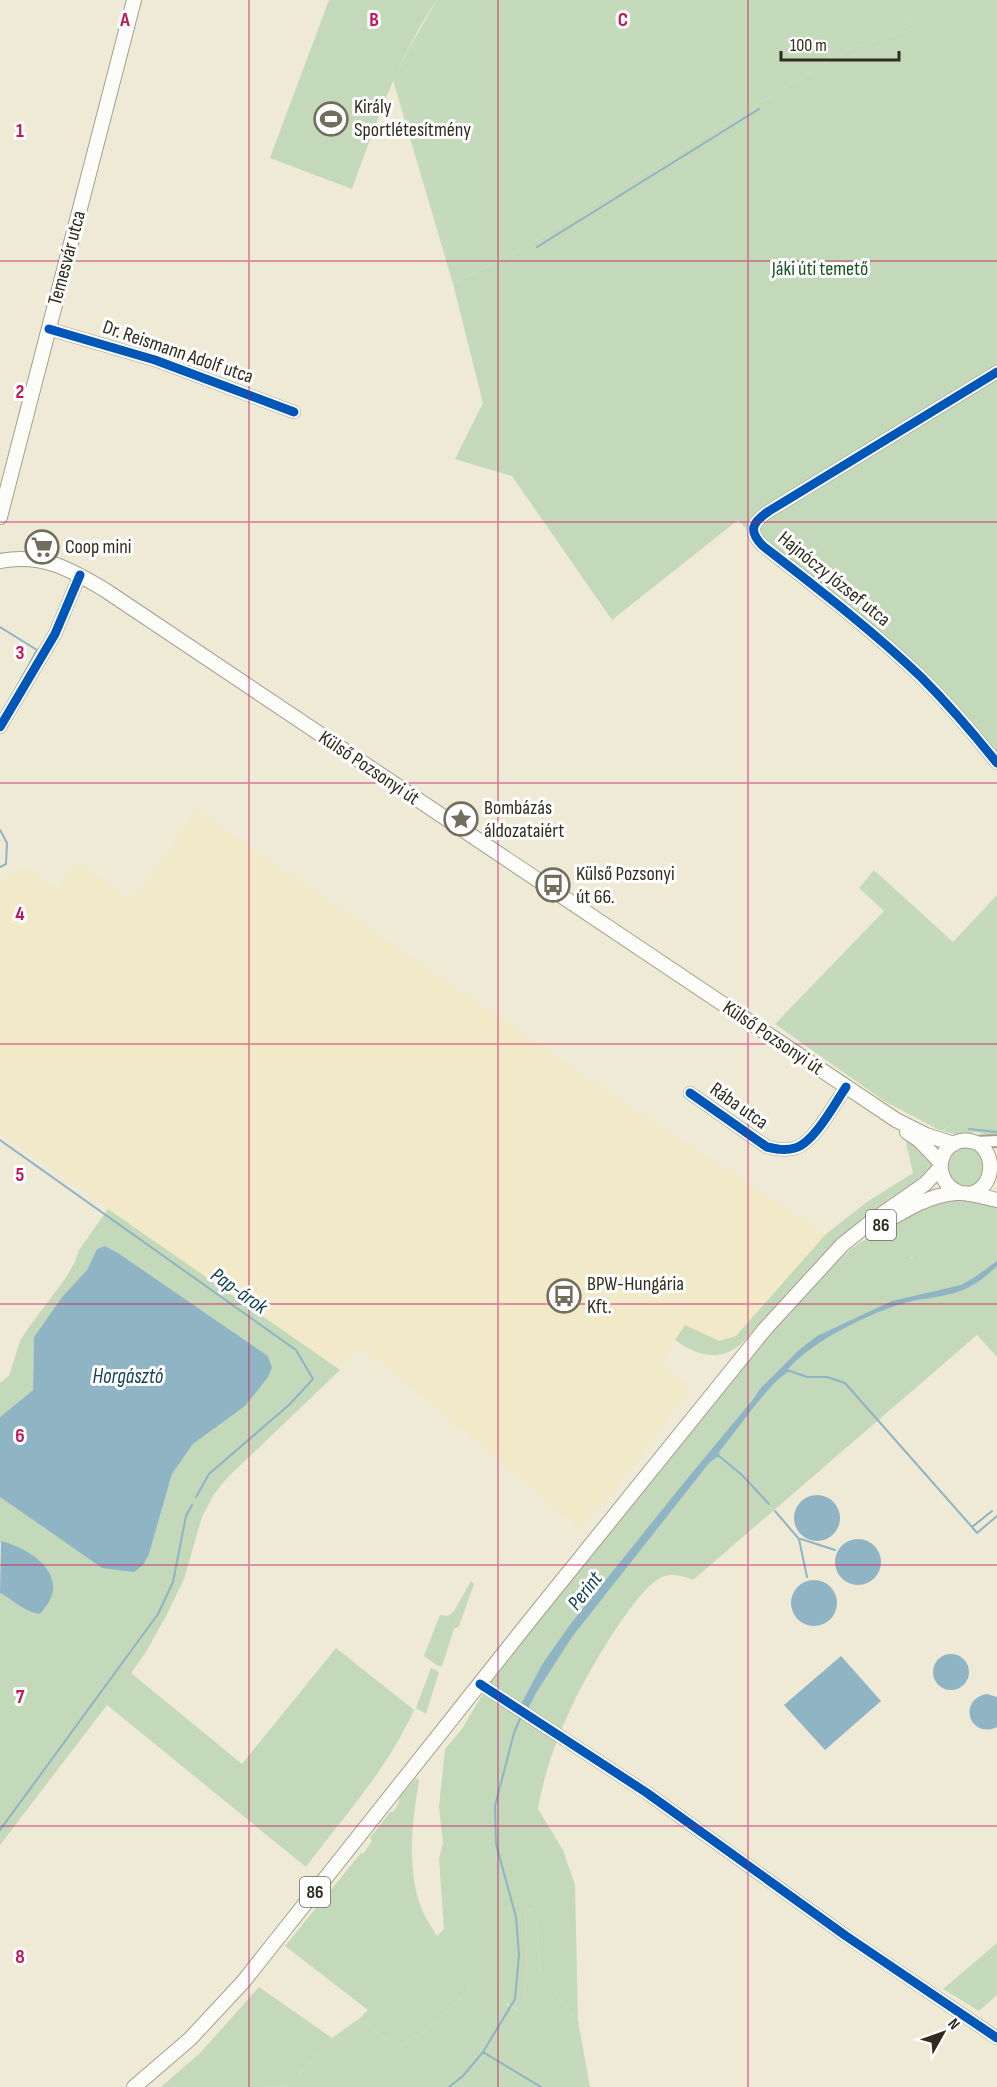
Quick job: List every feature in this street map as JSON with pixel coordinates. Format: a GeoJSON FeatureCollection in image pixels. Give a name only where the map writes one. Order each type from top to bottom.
{"type":"FeatureCollection","features":[{"type":"Feature","properties":{"kind":"main road","name":"Temesvár utca"},"geometry":{"type":"LineString","coordinates":[[0,517],[134,0]]}},
{"type":"Feature","properties":{"kind":"main road","name":"Külső Pozsonyi út"},"geometry":{"type":"LineString","coordinates":[[0,561],[14,559],[45,561],[62,566],[105,590],[877,1108]]}},
{"type":"Feature","properties":{"kind":"main road"},"geometry":{"type":"LineString","coordinates":[[877,1108],[906,1126],[954,1144],[968,1140],[977,1142]]}},
{"type":"Feature","properties":{"kind":"main road"},"geometry":{"type":"LineString","coordinates":[[877,1108],[919,1140],[940,1166],[945,1183],[963,1193]]}},
{"type":"Feature","properties":{"kind":"main road","name":"86"},"geometry":{"type":"LineString","coordinates":[[813,1276],[858,1239],[929,1199],[978,1192],[986,1186],[995,1171],[993,1159],[988,1151],[977,1142]]}},
{"type":"Feature","properties":{"kind":"main road","name":"86"},"geometry":{"type":"LineString","coordinates":[[134,2087],[196,2034],[239,1987],[757,1338],[848,1240],[921,1188],[940,1166],[944,1154],[954,1144]]}},
{"type":"Feature","properties":{"kind":"main road","name":"86"},"geometry":{"type":"LineString","coordinates":[[963,1193],[997,1200]]}},
{"type":"Feature","properties":{"kind":"street","name":"Dr. Reismann Adolf utca"},"geometry":{"type":"LineString","coordinates":[[49,329],[188,371],[217,385],[294,412]]}},
{"type":"Feature","properties":{"kind":"street","name":"Hajnóczy József utca"},"geometry":{"type":"LineString","coordinates":[[997,372],[769,511],[753,526],[757,540],[763,546],[865,628],[920,676],[966,724],[997,763]]}},
{"type":"Feature","properties":{"kind":"street"},"geometry":{"type":"LineString","coordinates":[[0,726],[55,634],[80,575]]}},
{"type":"Feature","properties":{"kind":"street","name":"Rába utca"},"geometry":{"type":"LineString","coordinates":[[690,1093],[766,1147],[778,1150],[794,1148],[802,1144],[818,1128],[846,1087]]}},
{"type":"Feature","properties":{"kind":"street"},"geometry":{"type":"LineString","coordinates":[[977,1142],[997,1141]]}},
{"type":"Feature","properties":{"kind":"street"},"geometry":{"type":"LineString","coordinates":[[480,1684],[647,1793],[930,1994],[997,2037]]}},
{"type":"Feature","properties":{"kind":"shaded area","name":"BPW-Hungária Kft."},"geometry":{"type":"Polygon","coordinates":[[[196,810],[623,1102],[826,1234],[734,1338],[719,1341],[685,1326],[660,1364],[686,1382],[687,1392],[624,1478],[579,1528],[397,1375],[361,1348],[336,1367],[0,1133],[0,880],[25,867],[58,890],[77,862],[134,901],[196,810]]]}},
{"type":"Feature","properties":{"kind":"green space","name":"Király Sportlétesítmény"},"geometry":{"type":"Polygon","coordinates":[[[329,0],[437,0],[399,68],[352,189],[270,158],[329,0]]]}},
{"type":"Feature","properties":{"kind":"green space"},"geometry":{"type":"Polygon","coordinates":[[[437,0],[902,0],[912,29],[847,50],[519,250],[453,284],[393,80],[437,0]]]}},
{"type":"Feature","properties":{"kind":"green space","name":"Jáki úti temető"},"geometry":{"type":"Polygon","coordinates":[[[902,0],[997,0],[997,751],[992,756],[941,697],[763,546],[738,520],[612,620],[512,476],[455,459],[483,403],[453,284],[519,250],[847,50],[912,29],[902,0]]]}},
{"type":"Feature","properties":{"kind":"green space"},"geometry":{"type":"Polygon","coordinates":[[[874,870],[953,942],[997,895],[997,1123],[968,1120],[941,1131],[884,1101],[775,1024],[884,911],[859,888],[874,870]]]}},
{"type":"Feature","properties":{"kind":"green space"},"geometry":{"type":"Polygon","coordinates":[[[972,1119],[997,1123],[997,1137],[975,1132],[959,1135],[942,1131],[957,1122],[972,1119]]]}},
{"type":"Feature","properties":{"kind":"green space"},"geometry":{"type":"Polygon","coordinates":[[[912,1136],[934,1157],[935,1171],[830,1249],[739,1346],[723,1354],[707,1355],[691,1350],[675,1340],[685,1325],[719,1341],[736,1336],[826,1234],[867,1202],[913,1173],[906,1143],[912,1136]]]}},
{"type":"Feature","properties":{"kind":"green space"},"geometry":{"type":"Polygon","coordinates":[[[966,1145],[985,1154],[984,1182],[969,1190],[947,1179],[949,1153],[966,1145]]]}},
{"type":"Feature","properties":{"kind":"green space"},"geometry":{"type":"Polygon","coordinates":[[[940,1198],[997,1203],[997,1357],[977,1335],[693,1580],[670,1575],[651,1584],[626,1615],[600,1654],[579,1691],[562,1729],[547,1768],[538,1809],[563,1850],[575,1885],[578,2021],[559,1998],[549,1977],[541,1974],[537,1919],[532,1909],[525,1912],[527,1972],[521,2012],[463,1977],[469,1989],[426,2031],[396,2047],[360,2018],[368,2010],[285,1946],[361,1853],[363,1854],[372,1841],[370,1838],[390,1812],[393,1812],[400,1797],[416,1778],[419,1780],[413,1824],[412,1854],[415,1884],[421,1908],[437,1936],[444,1929],[439,1859],[443,1843],[439,1807],[445,1749],[462,1729],[497,1670],[774,1327],[851,1249],[891,1222],[940,1198]],[[914,1230],[900,1239],[919,1241],[923,1247],[908,1259],[973,1240],[914,1230]]]}},
{"type":"Feature","properties":{"kind":"green space"},"geometry":{"type":"Polygon","coordinates":[[[108,1209],[340,1370],[227,1478],[214,1494],[202,1517],[184,1579],[146,1652],[131,1673],[242,1764],[336,1648],[414,1710],[392,1752],[306,1867],[107,1705],[0,1845],[0,1593],[25,1609],[40,1614],[51,1598],[0,1542],[0,1497],[102,1568],[149,1554],[172,1474],[193,1444],[245,1406],[272,1367],[268,1356],[105,1246],[97,1249],[87,1270],[62,1297],[34,1337],[33,1390],[0,1417],[0,1383],[9,1376],[20,1341],[65,1279],[79,1250],[108,1209]]]}},
{"type":"Feature","properties":{"kind":"green space"},"geometry":{"type":"Polygon","coordinates":[[[934,1215],[952,1236],[964,1231],[973,1239],[985,1237],[992,1245],[961,1268],[912,1280],[906,1278],[907,1262],[923,1247],[919,1241],[905,1247],[900,1239],[913,1230],[922,1217],[934,1215]]]}},
{"type":"Feature","properties":{"kind":"green space"},"geometry":{"type":"Polygon","coordinates":[[[471,1581],[474,1584],[459,1626],[454,1629],[448,1616],[454,1611],[471,1581]]]}},
{"type":"Feature","properties":{"kind":"green space"},"geometry":{"type":"Polygon","coordinates":[[[440,1615],[448,1616],[454,1629],[442,1666],[438,1666],[424,1656],[440,1615]]]}},
{"type":"Feature","properties":{"kind":"green space"},"geometry":{"type":"Polygon","coordinates":[[[431,1668],[439,1672],[426,1714],[416,1708],[431,1668]]]}},
{"type":"Feature","properties":{"kind":"green space"},"geometry":{"type":"Polygon","coordinates":[[[533,1909],[537,1919],[541,1974],[549,1976],[559,1998],[578,2021],[590,2087],[265,2087],[289,2085],[332,2038],[360,2018],[396,2047],[426,2031],[469,1989],[462,1977],[478,1976],[483,1982],[483,1988],[493,1983],[503,1985],[508,1992],[506,2004],[521,2012],[527,1972],[525,1912],[533,1909]]]}},
{"type":"Feature","properties":{"kind":"green space"},"geometry":{"type":"Polygon","coordinates":[[[997,1943],[997,1995],[979,2011],[943,1989],[997,1943]]]}},
{"type":"Feature","properties":{"kind":"green space"},"geometry":{"type":"Polygon","coordinates":[[[259,1987],[332,2038],[289,2085],[161,2087],[201,2052],[259,1987]]]}},
{"type":"Feature","properties":{"kind":"water","name":"Horgásztó"},"geometry":{"type":"Polygon","coordinates":[[[105,1246],[268,1356],[272,1367],[268,1377],[245,1406],[193,1444],[172,1474],[149,1554],[143,1565],[134,1572],[102,1568],[0,1497],[0,1417],[33,1390],[34,1337],[62,1297],[87,1270],[97,1249],[105,1246]]]}},
{"type":"Feature","properties":{"kind":"water"},"geometry":{"type":"Polygon","coordinates":[[[997,1261],[997,1266],[988,1274],[964,1290],[908,1302],[878,1312],[844,1328],[799,1358],[788,1369],[791,1371],[775,1383],[754,1407],[719,1452],[720,1457],[709,1463],[572,1637],[536,1693],[524,1717],[517,1712],[543,1663],[572,1622],[759,1390],[799,1350],[817,1336],[892,1301],[961,1285],[997,1261]]]}},
{"type":"Feature","properties":{"kind":"water"},"geometry":{"type":"Polygon","coordinates":[[[817,1495],[826,1496],[834,1501],[839,1509],[839,1527],[834,1535],[826,1540],[817,1541],[808,1540],[800,1535],[795,1527],[794,1518],[795,1509],[800,1501],[808,1496],[817,1495]]]}},
{"type":"Feature","properties":{"kind":"water"},"geometry":{"type":"Polygon","coordinates":[[[858,1539],[867,1540],[875,1545],[880,1553],[880,1571],[875,1579],[867,1584],[858,1585],[849,1584],[841,1579],[836,1571],[835,1562],[836,1553],[841,1545],[849,1540],[858,1539]]]}},
{"type":"Feature","properties":{"kind":"water"},"geometry":{"type":"Polygon","coordinates":[[[1,1541],[26,1551],[46,1568],[52,1578],[53,1589],[49,1601],[40,1614],[25,1609],[0,1593],[1,1541]]]}},
{"type":"Feature","properties":{"kind":"water"},"geometry":{"type":"Polygon","coordinates":[[[814,1580],[823,1581],[831,1586],[836,1594],[836,1612],[831,1620],[823,1625],[814,1626],[805,1625],[797,1620],[792,1612],[791,1603],[792,1594],[797,1586],[805,1581],[814,1580]]]}},
{"type":"Feature","properties":{"kind":"water"},"geometry":{"type":"Polygon","coordinates":[[[951,1654],[964,1659],[969,1672],[964,1685],[951,1690],[938,1685],[933,1672],[938,1659],[951,1654]]]}},
{"type":"Feature","properties":{"kind":"water"},"geometry":{"type":"Polygon","coordinates":[[[841,1656],[881,1701],[825,1750],[784,1705],[841,1656]]]}},
{"type":"Feature","properties":{"kind":"water"},"geometry":{"type":"Polygon","coordinates":[[[987,1694],[997,1697],[997,1727],[987,1730],[974,1724],[970,1717],[970,1710],[972,1703],[978,1697],[987,1694]]]}},
{"type":"Feature","properties":{"kind":"waterway"},"geometry":{"type":"LineString","coordinates":[[537,247],[759,109]]}},
{"type":"Feature","properties":{"kind":"waterway","name":"Pap-árok"},"geometry":{"type":"LineString","coordinates":[[0,627],[37,650],[4,710]]}},
{"type":"Feature","properties":{"kind":"waterway","name":"Pap-árok"},"geometry":{"type":"LineString","coordinates":[[0,830],[7,843],[6,864],[0,867]]}},
{"type":"Feature","properties":{"kind":"waterway"},"geometry":{"type":"LineString","coordinates":[[969,1129],[997,1132]]}},
{"type":"Feature","properties":{"kind":"waterway","name":"Pap-árok"},"geometry":{"type":"LineString","coordinates":[[0,1140],[296,1350],[313,1379],[290,1404],[209,1474],[196,1497]]}},
{"type":"Feature","properties":{"kind":"waterway"},"geometry":{"type":"LineString","coordinates":[[790,1371],[807,1377],[827,1377],[845,1383],[972,1527],[992,1511]]}},
{"type":"Feature","properties":{"kind":"waterway"},"geometry":{"type":"LineString","coordinates":[[719,1456],[742,1475],[769,1504]]}},
{"type":"Feature","properties":{"kind":"waterway","name":"Pap-árok"},"geometry":{"type":"LineString","coordinates":[[0,1830],[158,1614],[173,1582],[186,1516],[192,1505]]}},
{"type":"Feature","properties":{"kind":"waterway"},"geometry":{"type":"LineString","coordinates":[[775,1511],[799,1539],[807,1577]]}},
{"type":"Feature","properties":{"kind":"waterway"},"geometry":{"type":"LineString","coordinates":[[972,1527],[977,1533],[997,1516]]}},
{"type":"Feature","properties":{"kind":"waterway"},"geometry":{"type":"LineString","coordinates":[[801,1539],[835,1550]]}},
{"type":"Feature","properties":{"kind":"waterway","name":"Perint"},"geometry":{"type":"LineString","coordinates":[[449,2087],[463,2076],[483,2052],[515,1999],[519,1955],[516,1917],[496,1844],[495,1806],[514,1733],[522,1714]]}},
{"type":"Feature","properties":{"kind":"waterway"},"geometry":{"type":"LineString","coordinates":[[483,2052],[541,2087]]}},
{"type":"Feature","properties":{"kind":"cycle path"},"geometry":{"type":"LineString","coordinates":[[49,329],[155,360],[294,412]]}},
{"type":"Feature","properties":{"kind":"cycle path"},"geometry":{"type":"LineString","coordinates":[[997,372],[769,511],[759,519],[754,527],[755,535],[763,546],[864,626],[921,677],[997,763]]}},
{"type":"Feature","properties":{"kind":"cycle path"},"geometry":{"type":"LineString","coordinates":[[0,727],[55,634],[80,575]]}},
{"type":"Feature","properties":{"kind":"cycle path"},"geometry":{"type":"LineString","coordinates":[[690,1093],[767,1147],[784,1150],[802,1145],[817,1131],[846,1087]]}},
{"type":"Feature","properties":{"kind":"cycle path"},"geometry":{"type":"LineString","coordinates":[[480,1684],[647,1793],[846,1936],[997,2038]]}},
{"type":"Feature","properties":{"kind":"place","name":"Király Sportlétesítmény"},"geometry":{"type":"Point","coordinates":[331,119]}},
{"type":"Feature","properties":{"kind":"place","name":"Coop mini"},"geometry":{"type":"Point","coordinates":[42,547]}},
{"type":"Feature","properties":{"kind":"place","name":"Bombázás áldozataiért"},"geometry":{"type":"Point","coordinates":[461,819]}},
{"type":"Feature","properties":{"kind":"place","name":"Külső Pozsonyi út 66."},"geometry":{"type":"Point","coordinates":[553,885]}},
{"type":"Feature","properties":{"kind":"place","name":"BPW-Hungária Kft."},"geometry":{"type":"Point","coordinates":[564,1296]}}]}
